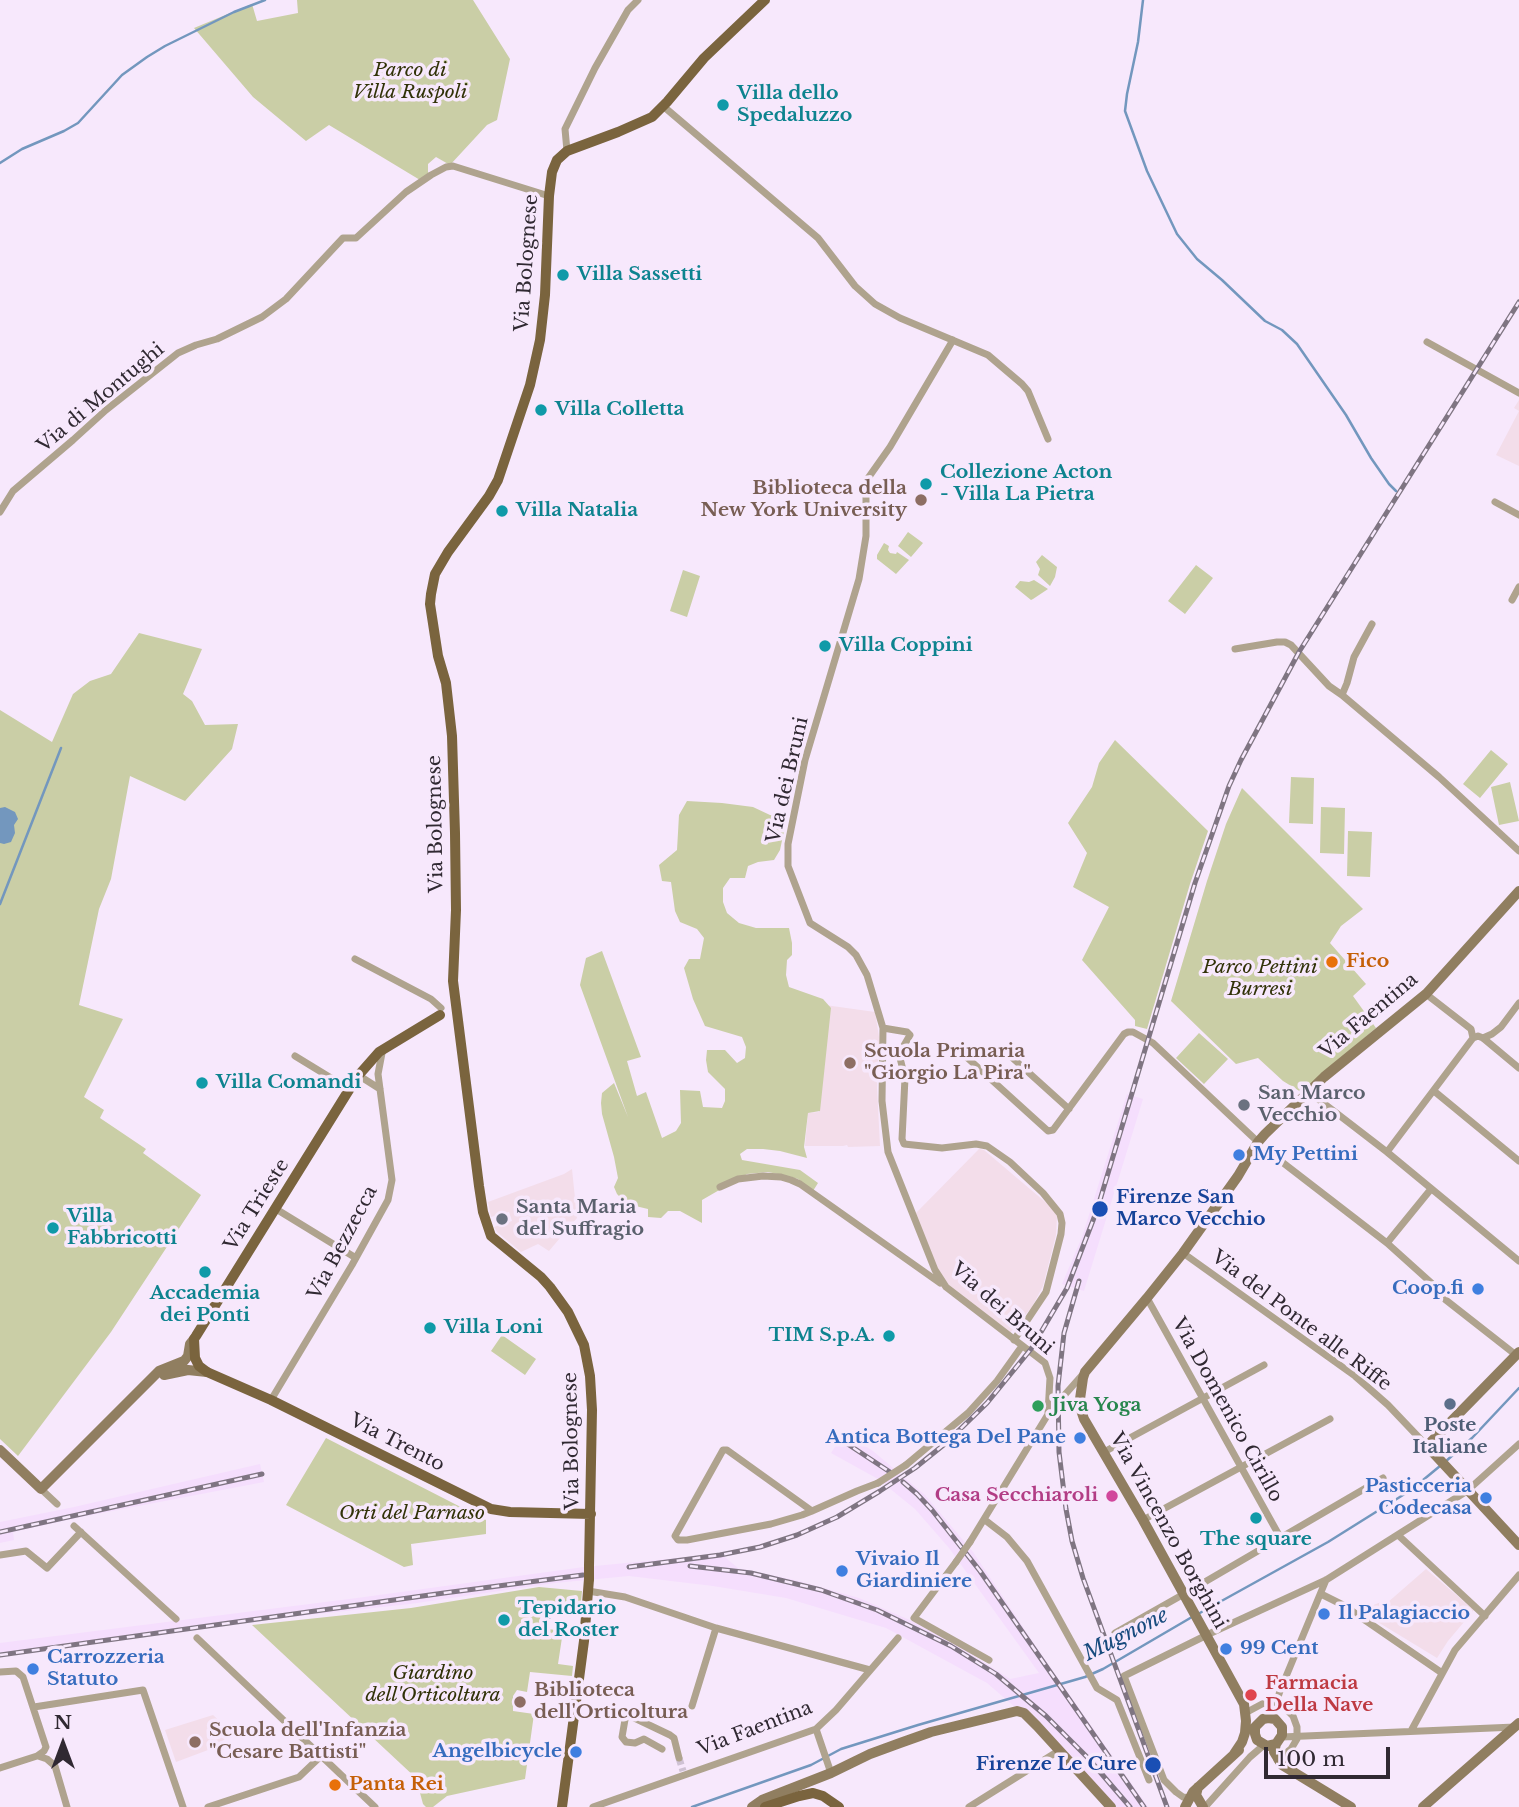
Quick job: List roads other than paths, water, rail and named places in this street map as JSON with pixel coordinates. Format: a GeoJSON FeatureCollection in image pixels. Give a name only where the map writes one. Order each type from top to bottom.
{"type":"FeatureCollection","features":[{"type":"Feature","properties":{"kind":"main road"},"geometry":{"type":"LineString","coordinates":[[567,151],[647,120],[663,106],[704,58],[765,0]]}},
{"type":"Feature","properties":{"kind":"main road","name":"Via Bolognese"},"geometry":{"type":"LineString","coordinates":[[562,1807],[589,1585],[592,1410],[590,1376],[584,1345],[568,1312],[550,1287],[496,1241],[489,1231],[483,1212],[448,1011],[454,987],[456,897],[452,746],[449,702],[438,656],[430,594],[435,574],[447,552],[498,480],[530,385],[540,340],[545,295],[549,197],[554,166],[567,151]]}},
{"type":"Feature","properties":{"kind":"main road","name":"Via Trieste"},"geometry":{"type":"LineString","coordinates":[[194,1339],[349,1088],[371,1059],[383,1049],[448,1011]]}},
{"type":"Feature","properties":{"kind":"main road","name":"Via Trento"},"geometry":{"type":"LineString","coordinates":[[194,1339],[197,1364],[207,1372],[271,1400],[494,1510],[509,1513],[591,1514]]}},
{"type":"Feature","properties":{"kind":"main road"},"geometry":{"type":"LineString","coordinates":[[765,1807],[813,1793],[839,1807]]}},
{"type":"Feature","properties":{"kind":"street"},"geometry":{"type":"LineString","coordinates":[[567,151],[565,129],[595,68],[628,10],[638,0]]}},
{"type":"Feature","properties":{"kind":"street"},"geometry":{"type":"LineString","coordinates":[[663,106],[818,238],[855,286],[867,297],[900,318],[988,355],[1022,384],[1028,391],[1048,439]]}},
{"type":"Feature","properties":{"kind":"street","name":"Via di Montughi"},"geometry":{"type":"LineString","coordinates":[[0,512],[13,491],[106,410],[178,353],[195,345],[217,340],[262,317],[286,299],[343,238],[356,238],[406,192],[431,174],[453,166],[549,197]]}},
{"type":"Feature","properties":{"kind":"street","name":"Via dei Bruni"},"geometry":{"type":"LineString","coordinates":[[953,341],[890,447],[866,481],[866,536],[855,593],[805,760],[787,856],[788,866],[810,923],[838,939],[856,955],[867,975],[883,1028],[882,1101],[887,1145],[917,1230],[935,1270],[946,1287],[1042,1360],[1048,1369],[1050,1410],[985,1520]]}},
{"type":"Feature","properties":{"kind":"street"},"geometry":{"type":"LineString","coordinates":[[1427,342],[1519,393]]}},
{"type":"Feature","properties":{"kind":"street"},"geometry":{"type":"LineString","coordinates":[[1495,502],[1519,515]]}},
{"type":"Feature","properties":{"kind":"street"},"geometry":{"type":"LineString","coordinates":[[1511,600],[1519,587]]}},
{"type":"Feature","properties":{"kind":"street"},"geometry":{"type":"LineString","coordinates":[[1342,695],[1348,683],[1354,657],[1371,624]]}},
{"type":"Feature","properties":{"kind":"street"},"geometry":{"type":"LineString","coordinates":[[1235,649],[1278,642],[1288,643],[1329,686],[1439,777],[1519,852]]}},
{"type":"Feature","properties":{"kind":"street","name":"Via Faentina"},"geometry":{"type":"LineString","coordinates":[[1061,1399],[1183,1253],[1238,1176],[1258,1142],[1324,1077],[1426,993],[1519,891]]}},
{"type":"Feature","properties":{"kind":"street"},"geometry":{"type":"LineString","coordinates":[[355,959],[432,999],[448,1011]]}},
{"type":"Feature","properties":{"kind":"street"},"geometry":{"type":"LineString","coordinates":[[1426,993],[1469,1028],[1473,1038]]}},
{"type":"Feature","properties":{"kind":"street"},"geometry":{"type":"LineString","coordinates":[[1483,1038],[1501,1027],[1519,1003]]}},
{"type":"Feature","properties":{"kind":"street"},"geometry":{"type":"LineString","coordinates":[[883,1028],[907,1032],[910,1035],[899,1054],[905,1078],[904,1144]]}},
{"type":"Feature","properties":{"kind":"street"},"geometry":{"type":"LineString","coordinates":[[962,1053],[1048,1131],[1053,1130],[1124,1034],[1133,1032],[1153,1043],[1258,1142]]}},
{"type":"Feature","properties":{"kind":"street"},"geometry":{"type":"LineString","coordinates":[[1387,1152],[1473,1038],[1483,1038],[1519,1068]]}},
{"type":"Feature","properties":{"kind":"street","name":"Via Bezzecca"},"geometry":{"type":"LineString","coordinates":[[271,1400],[356,1258],[390,1194],[392,1180],[378,1068],[383,1049]]}},
{"type":"Feature","properties":{"kind":"street"},"geometry":{"type":"LineString","coordinates":[[1007,1053],[1069,1109]]}},
{"type":"Feature","properties":{"kind":"street"},"geometry":{"type":"LineString","coordinates":[[295,1056],[349,1088]]}},
{"type":"Feature","properties":{"kind":"street"},"geometry":{"type":"LineString","coordinates":[[358,1076],[380,1089]]}},
{"type":"Feature","properties":{"kind":"street"},"geometry":{"type":"LineString","coordinates":[[1309,1091],[1519,1261]]}},
{"type":"Feature","properties":{"kind":"street"},"geometry":{"type":"LineString","coordinates":[[1434,1091],[1519,1161]]}},
{"type":"Feature","properties":{"kind":"street"},"geometry":{"type":"LineString","coordinates":[[887,1145],[942,1148],[976,1144],[988,1146],[1010,1162],[1059,1211],[1062,1219],[1061,1234],[1046,1292],[1014,1340]]}},
{"type":"Feature","properties":{"kind":"street"},"geometry":{"type":"LineString","coordinates":[[1282,1162],[1387,1243],[1437,1288],[1442,1297],[1517,1353],[1429,1449],[1519,1545]]}},
{"type":"Feature","properties":{"kind":"street"},"geometry":{"type":"LineString","coordinates":[[720,1187],[738,1179],[763,1176],[781,1177],[800,1184],[946,1287]]}},
{"type":"Feature","properties":{"kind":"street"},"geometry":{"type":"LineString","coordinates":[[1387,1243],[1431,1189]]}},
{"type":"Feature","properties":{"kind":"street"},"geometry":{"type":"LineString","coordinates":[[276,1209],[356,1258]]}},
{"type":"Feature","properties":{"kind":"street","name":"Via del Ponte alle Riffe"},"geometry":{"type":"LineString","coordinates":[[1183,1253],[1355,1377],[1388,1405],[1429,1449]]}},
{"type":"Feature","properties":{"kind":"street","name":"Via Domenico Cirillo"},"geometry":{"type":"LineString","coordinates":[[1147,1298],[1280,1537]]}},
{"type":"Feature","properties":{"kind":"street","name":"Via Trieste"},"geometry":{"type":"LineString","coordinates":[[41,1489],[164,1368],[184,1361],[194,1339]]}},
{"type":"Feature","properties":{"kind":"street"},"geometry":{"type":"LineString","coordinates":[[812,1511],[727,1450],[723,1450],[675,1536],[678,1540],[687,1540],[771,1524],[812,1511],[878,1483],[906,1465],[968,1413],[997,1381],[1022,1346]]}},
{"type":"Feature","properties":{"kind":"street"},"geometry":{"type":"LineString","coordinates":[[1104,1451],[1264,1365]]}},
{"type":"Feature","properties":{"kind":"street"},"geometry":{"type":"LineString","coordinates":[[153,1378],[188,1370],[207,1372]]}},
{"type":"Feature","properties":{"kind":"street","name":"Via Vincenzo Borghini"},"geometry":{"type":"LineString","coordinates":[[1085,1371],[1080,1389],[1084,1419],[1246,1707]]}},
{"type":"Feature","properties":{"kind":"street"},"geometry":{"type":"LineString","coordinates":[[1143,1520],[1330,1419]]}},
{"type":"Feature","properties":{"kind":"street"},"geometry":{"type":"LineString","coordinates":[[1255,1736],[1198,1787],[1187,1803],[1164,1780],[1124,1676],[1326,1580],[1467,1491],[1519,1444]]}},
{"type":"Feature","properties":{"kind":"street"},"geometry":{"type":"LineString","coordinates":[[0,1450],[57,1504]]}},
{"type":"Feature","properties":{"kind":"street"},"geometry":{"type":"LineString","coordinates":[[1115,1633],[1186,1599],[1280,1537],[1383,1478]]}},
{"type":"Feature","properties":{"kind":"street"},"geometry":{"type":"LineString","coordinates":[[989,1660],[914,1618],[985,1520],[1007,1536],[1027,1561],[1097,1688],[1118,1700],[1149,1780]]}},
{"type":"Feature","properties":{"kind":"street"},"geometry":{"type":"LineString","coordinates":[[74,1526],[176,1619]]}},
{"type":"Feature","properties":{"kind":"street"},"geometry":{"type":"LineString","coordinates":[[0,1555],[26,1551],[47,1568],[81,1532]]}},
{"type":"Feature","properties":{"kind":"street"},"geometry":{"type":"LineString","coordinates":[[1398,1535],[1485,1616]]}},
{"type":"Feature","properties":{"kind":"street"},"geometry":{"type":"LineString","coordinates":[[1412,1731],[1457,1648],[1519,1575]]}},
{"type":"Feature","properties":{"kind":"street"},"geometry":{"type":"LineString","coordinates":[[1271,1718],[1326,1580]]}},
{"type":"Feature","properties":{"kind":"street"},"geometry":{"type":"LineString","coordinates":[[589,1585],[716,1628],[870,1670]]}},
{"type":"Feature","properties":{"kind":"street"},"geometry":{"type":"LineString","coordinates":[[1321,1594],[1343,1605],[1442,1673]]}},
{"type":"Feature","properties":{"kind":"street"},"geometry":{"type":"LineString","coordinates":[[692,1706],[716,1628]]}},
{"type":"Feature","properties":{"kind":"street"},"geometry":{"type":"LineString","coordinates":[[197,1638],[375,1807]]}},
{"type":"Feature","properties":{"kind":"street","name":"Via Faentina"},"geometry":{"type":"LineString","coordinates":[[593,1807],[816,1729],[836,1710],[898,1638]]}},
{"type":"Feature","properties":{"kind":"street"},"geometry":{"type":"LineString","coordinates":[[0,1672],[18,1672],[23,1677],[46,1747],[37,1756],[0,1768]]}},
{"type":"Feature","properties":{"kind":"street"},"geometry":{"type":"LineString","coordinates":[[34,1707],[143,1690],[183,1807]]}},
{"type":"Feature","properties":{"kind":"street"},"geometry":{"type":"LineString","coordinates":[[1246,1707],[1276,1703],[1286,1708],[1293,1716],[1298,1737],[1279,1763]]}},
{"type":"Feature","properties":{"kind":"street"},"geometry":{"type":"LineString","coordinates":[[1246,1707],[1256,1725],[1257,1740],[1272,1746],[1279,1740],[1298,1737],[1518,1726]]}},
{"type":"Feature","properties":{"kind":"street"},"geometry":{"type":"LineString","coordinates":[[1234,1754],[1245,1733],[1246,1707]]}},
{"type":"Feature","properties":{"kind":"street"},"geometry":{"type":"LineString","coordinates":[[598,1709],[626,1714],[674,1738],[680,1758]]}},
{"type":"Feature","properties":{"kind":"street"},"geometry":{"type":"LineString","coordinates":[[751,1807],[830,1770],[910,1739],[1017,1711],[1024,1713],[1111,1807]]}},
{"type":"Feature","properties":{"kind":"street"},"geometry":{"type":"LineString","coordinates":[[626,1714],[622,1737],[626,1742],[635,1743],[644,1739],[663,1749]]}},
{"type":"Feature","properties":{"kind":"street"},"geometry":{"type":"LineString","coordinates":[[1256,1725],[1263,1719],[1271,1718],[1281,1725],[1274,1752],[1279,1763],[1351,1807]]}},
{"type":"Feature","properties":{"kind":"street"},"geometry":{"type":"LineString","coordinates":[[1423,1807],[1518,1726]]}},
{"type":"Feature","properties":{"kind":"street"},"geometry":{"type":"LineString","coordinates":[[816,1729],[830,1770]]}},
{"type":"Feature","properties":{"kind":"street"},"geometry":{"type":"LineString","coordinates":[[1198,1787],[1195,1795],[1204,1807],[1264,1745]]}},
{"type":"Feature","properties":{"kind":"street"},"geometry":{"type":"LineString","coordinates":[[969,1807],[1060,1750]]}},
{"type":"Feature","properties":{"kind":"street"},"geometry":{"type":"LineString","coordinates":[[37,1756],[47,1759],[55,1766],[68,1807]]}},
{"type":"Feature","properties":{"kind":"street"},"geometry":{"type":"LineString","coordinates":[[208,1807],[299,1777],[321,1756]]}},
{"type":"Feature","properties":{"kind":"water"},"geometry":{"type":"Polygon","coordinates":[[[5,807],[15,812],[18,819],[11,842],[4,844],[0,843],[0,808],[5,807]]]}},
{"type":"Feature","properties":{"kind":"waterway"},"geometry":{"type":"LineString","coordinates":[[0,163],[22,149],[78,123],[122,75],[147,57],[234,12],[265,0]]}},
{"type":"Feature","properties":{"kind":"waterway"},"geometry":{"type":"LineString","coordinates":[[1143,0],[1125,111],[1147,171],[1177,234],[1197,259],[1265,321],[1282,330],[1297,344],[1346,415],[1371,458],[1396,491]]}},
{"type":"Feature","properties":{"kind":"waterway"},"geometry":{"type":"LineString","coordinates":[[0,904],[61,748]]}},
{"type":"Feature","properties":{"kind":"waterway","name":"Mugnone"},"geometry":{"type":"LineString","coordinates":[[1445,1462],[1472,1438],[1519,1388]]}},
{"type":"Feature","properties":{"kind":"waterway","name":"Mugnone"},"geometry":{"type":"LineString","coordinates":[[1198,1614],[1328,1542],[1411,1490],[1440,1466]]}},
{"type":"Feature","properties":{"kind":"waterway","name":"Mugnone"},"geometry":{"type":"LineString","coordinates":[[692,1807],[811,1765],[841,1749],[1085,1677],[1192,1617]]}},
{"type":"Feature","properties":{"kind":"tunnel"},"geometry":{"type":"LineString","coordinates":[[1053,1407],[1061,1399]]}},
{"type":"Feature","properties":{"kind":"tunnel"},"geometry":{"type":"LineString","coordinates":[[679,1758],[683,1771]]}},
{"type":"Feature","properties":{"kind":"railway"},"geometry":{"type":"LineString","coordinates":[[629,1567],[760,1547],[797,1535],[837,1517],[915,1468],[946,1443],[987,1403],[1031,1349],[1067,1288],[1097,1210],[1195,883],[1229,786],[1241,760],[1299,652],[1519,302]]}},
{"type":"Feature","properties":{"kind":"railway"},"geometry":{"type":"LineString","coordinates":[[1079,1281],[1064,1333],[1058,1386],[1059,1452],[1066,1509],[1083,1578],[1167,1807]]}},
{"type":"Feature","properties":{"kind":"railway"},"geometry":{"type":"LineString","coordinates":[[840,1439],[890,1472]]}},
{"type":"Feature","properties":{"kind":"railway"},"geometry":{"type":"LineString","coordinates":[[0,1532],[262,1474]]}},
{"type":"Feature","properties":{"kind":"railway"},"geometry":{"type":"LineString","coordinates":[[903,1482],[932,1510],[980,1571],[1144,1807]]}},
{"type":"Feature","properties":{"kind":"railway"},"geometry":{"type":"LineString","coordinates":[[690,1566],[751,1573],[821,1590],[877,1610],[951,1646],[996,1674],[1046,1716],[1088,1758],[1130,1807]]}},
{"type":"Feature","properties":{"kind":"railway"},"geometry":{"type":"LineString","coordinates":[[0,1655],[583,1575]]}},
{"type":"Feature","properties":{"kind":"place","name":"Villa dello Spedaluzzo"},"geometry":{"type":"Point","coordinates":[723,105]}},
{"type":"Feature","properties":{"kind":"place","name":"Villa Sassetti"},"geometry":{"type":"Point","coordinates":[563,275]}},
{"type":"Feature","properties":{"kind":"place","name":"Villa Colletta"},"geometry":{"type":"Point","coordinates":[541,410]}},
{"type":"Feature","properties":{"kind":"place","name":"Collezione Acton - Villa La Pietra"},"geometry":{"type":"Point","coordinates":[926,484]}},
{"type":"Feature","properties":{"kind":"place","name":"Biblioteca della New York University"},"geometry":{"type":"Point","coordinates":[921,500]}},
{"type":"Feature","properties":{"kind":"place","name":"Villa Natalia"},"geometry":{"type":"Point","coordinates":[502,511]}},
{"type":"Feature","properties":{"kind":"place","name":"Villa Coppini"},"geometry":{"type":"Point","coordinates":[825,646]}},
{"type":"Feature","properties":{"kind":"place","name":"Fico"},"geometry":{"type":"Point","coordinates":[1332,962]}},
{"type":"Feature","properties":{"kind":"place","name":"Scuola Primaria \"Giorgio La Pira\""},"geometry":{"type":"Point","coordinates":[850,1063]}},
{"type":"Feature","properties":{"kind":"place","name":"Villa Comandi"},"geometry":{"type":"Point","coordinates":[202,1083]}},
{"type":"Feature","properties":{"kind":"place","name":"San Marco Vecchio"},"geometry":{"type":"Point","coordinates":[1244,1105]}},
{"type":"Feature","properties":{"kind":"place","name":"My Pettini"},"geometry":{"type":"Point","coordinates":[1239,1155]}},
{"type":"Feature","properties":{"kind":"place","name":"Firenze San Marco Vecchio"},"geometry":{"type":"Point","coordinates":[1100,1209]}},
{"type":"Feature","properties":{"kind":"place","name":"Santa Maria del Suffragio"},"geometry":{"type":"Point","coordinates":[502,1219]}},
{"type":"Feature","properties":{"kind":"place","name":"Villa Fabbricotti"},"geometry":{"type":"Point","coordinates":[53,1228]}},
{"type":"Feature","properties":{"kind":"place","name":"Accademia dei Ponti"},"geometry":{"type":"Point","coordinates":[205,1272]}},
{"type":"Feature","properties":{"kind":"place","name":"Coop.fi"},"geometry":{"type":"Point","coordinates":[1478,1289]}},
{"type":"Feature","properties":{"kind":"place","name":"Villa Loni"},"geometry":{"type":"Point","coordinates":[430,1328]}},
{"type":"Feature","properties":{"kind":"place","name":"TIM S.p.A."},"geometry":{"type":"Point","coordinates":[889,1336]}},
{"type":"Feature","properties":{"kind":"place","name":"Poste Italiane"},"geometry":{"type":"Point","coordinates":[1450,1404]}},
{"type":"Feature","properties":{"kind":"place","name":"Jiva Yoga"},"geometry":{"type":"Point","coordinates":[1038,1406]}},
{"type":"Feature","properties":{"kind":"place","name":"Antica Bottega Del Pane"},"geometry":{"type":"Point","coordinates":[1080,1438]}},
{"type":"Feature","properties":{"kind":"place","name":"Casa Secchiaroli"},"geometry":{"type":"Point","coordinates":[1112,1496]}},
{"type":"Feature","properties":{"kind":"place","name":"Pasticceria Codecasa"},"geometry":{"type":"Point","coordinates":[1486,1498]}},
{"type":"Feature","properties":{"kind":"place","name":"The square"},"geometry":{"type":"Point","coordinates":[1256,1518]}},
{"type":"Feature","properties":{"kind":"place","name":"Vivaio Il Giardiniere"},"geometry":{"type":"Point","coordinates":[842,1571]}},
{"type":"Feature","properties":{"kind":"place","name":"Il Palagiaccio"},"geometry":{"type":"Point","coordinates":[1324,1614]}},
{"type":"Feature","properties":{"kind":"place","name":"Tepidario del Roster"},"geometry":{"type":"Point","coordinates":[504,1620]}},
{"type":"Feature","properties":{"kind":"place","name":"99 Cent"},"geometry":{"type":"Point","coordinates":[1226,1649]}},
{"type":"Feature","properties":{"kind":"place","name":"Carrozzeria Statuto"},"geometry":{"type":"Point","coordinates":[33,1669]}},
{"type":"Feature","properties":{"kind":"place","name":"Farmacia Della Nave"},"geometry":{"type":"Point","coordinates":[1251,1695]}},
{"type":"Feature","properties":{"kind":"place","name":"Biblioteca dell'Orticoltura"},"geometry":{"type":"Point","coordinates":[520,1702]}},
{"type":"Feature","properties":{"kind":"place","name":"Scuola dell'Infanzia \"Cesare Battisti\""},"geometry":{"type":"Point","coordinates":[195,1742]}},
{"type":"Feature","properties":{"kind":"place","name":"Angelbicycle"},"geometry":{"type":"Point","coordinates":[576,1752]}},
{"type":"Feature","properties":{"kind":"place","name":"Firenze Le Cure"},"geometry":{"type":"Point","coordinates":[1153,1765]}},
{"type":"Feature","properties":{"kind":"place","name":"Panta Rei"},"geometry":{"type":"Point","coordinates":[335,1785]}},
{"type":"Feature","properties":{"kind":"park label","name":"Parco di Villa Ruspoli"},"geometry":{"type":"Point","coordinates":[410,82]}},
{"type":"Feature","properties":{"kind":"park label","name":"Parco Pettini Burresi"},"geometry":{"type":"Point","coordinates":[1260,979]}},
{"type":"Feature","properties":{"kind":"park label","name":"Orti del Parnaso"},"geometry":{"type":"Point","coordinates":[412,1514]}},
{"type":"Feature","properties":{"kind":"park label","name":"Giardino dell'Orticoltura"},"geometry":{"type":"Point","coordinates":[433,1685]}}]}
